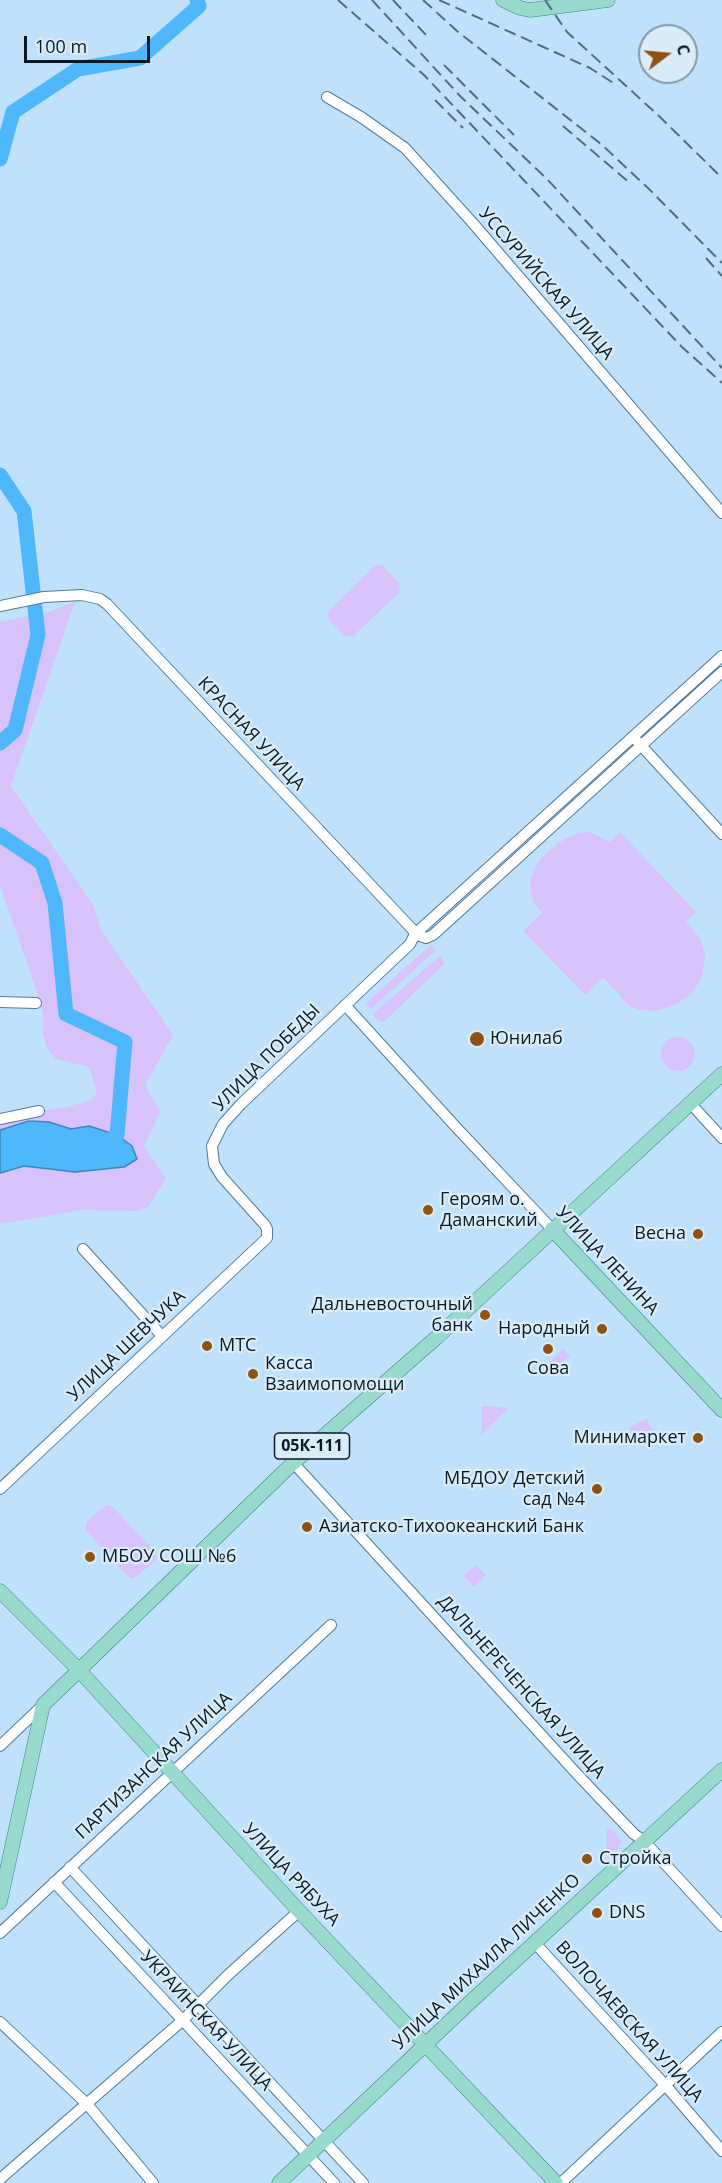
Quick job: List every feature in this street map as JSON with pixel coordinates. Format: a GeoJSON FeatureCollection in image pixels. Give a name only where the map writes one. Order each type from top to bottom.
{"type":"FeatureCollection","features":[{"type":"Feature","properties":{"kind":"main road"},"geometry":{"type":"LineString","coordinates":[[502,0],[530,10],[608,0]]}},
{"type":"Feature","properties":{"kind":"main road","name":"05К-111"},"geometry":{"type":"LineString","coordinates":[[43,1705],[293,1463],[436,1338],[722,1074]]}},
{"type":"Feature","properties":{"kind":"main road","name":"УЛИЦА ЛЕНИНА"},"geometry":{"type":"LineString","coordinates":[[552,1229],[722,1410]]}},
{"type":"Feature","properties":{"kind":"main road","name":"УЛИЦА РЯБУХА"},"geometry":{"type":"LineString","coordinates":[[0,1590],[78,1669],[299,1911],[556,2183]]}},
{"type":"Feature","properties":{"kind":"main road"},"geometry":{"type":"LineString","coordinates":[[0,1902],[43,1705]]}},
{"type":"Feature","properties":{"kind":"main road","name":"УЛИЦА МИХАИЛА ЛИЧЕНКО"},"geometry":{"type":"LineString","coordinates":[[279,2183],[534,1942],[722,1770]]}},
{"type":"Feature","properties":{"kind":"street","name":"УССУРИЙСКАЯ УЛИЦА"},"geometry":{"type":"LineString","coordinates":[[327,97],[362,117],[405,148],[471,221],[722,513]]}},
{"type":"Feature","properties":{"kind":"street","name":"КРАСНАЯ УЛИЦА"},"geometry":{"type":"LineString","coordinates":[[5,605],[44,597],[82,595],[107,604],[405,920],[415,934]]}},
{"type":"Feature","properties":{"kind":"street","name":"УЛИЦА ПОБЕДЫ"},"geometry":{"type":"LineString","coordinates":[[265,1225],[218,1171],[212,1151],[213,1141],[223,1124],[241,1104],[410,944],[415,934],[722,656]]}},
{"type":"Feature","properties":{"kind":"street"},"geometry":{"type":"LineString","coordinates":[[415,934],[426,938],[433,935],[722,672]]}},
{"type":"Feature","properties":{"kind":"street"},"geometry":{"type":"LineString","coordinates":[[634,737],[722,834]]}},
{"type":"Feature","properties":{"kind":"street"},"geometry":{"type":"LineString","coordinates":[[0,1002],[36,1003]]}},
{"type":"Feature","properties":{"kind":"street","name":"УЛИЦА ЛЕНИНА"},"geometry":{"type":"LineString","coordinates":[[345,1005],[552,1229]]}},
{"type":"Feature","properties":{"kind":"street"},"geometry":{"type":"LineString","coordinates":[[691,1104],[722,1138]]}},
{"type":"Feature","properties":{"kind":"street"},"geometry":{"type":"LineString","coordinates":[[0,1119],[39,1111]]}},
{"type":"Feature","properties":{"kind":"street","name":"УЛИЦА ШЕВЧУКА"},"geometry":{"type":"LineString","coordinates":[[0,1489],[258,1248],[267,1238],[265,1225]]}},
{"type":"Feature","properties":{"kind":"street"},"geometry":{"type":"LineString","coordinates":[[83,1250],[162,1336]]}},
{"type":"Feature","properties":{"kind":"street","name":"ДАЛЬНЕРЕЧЕНСКАЯ УЛИЦА"},"geometry":{"type":"LineString","coordinates":[[298,1468],[577,1774],[634,1834],[644,1841],[722,1926]]}},
{"type":"Feature","properties":{"kind":"street","name":"ПАРТИЗАНСКАЯ УЛИЦА"},"geometry":{"type":"LineString","coordinates":[[0,1933],[331,1625]]}},
{"type":"Feature","properties":{"kind":"street"},"geometry":{"type":"LineString","coordinates":[[0,1746],[43,1705]]}},
{"type":"Feature","properties":{"kind":"street"},"geometry":{"type":"LineString","coordinates":[[70,1867],[363,2183]]}},
{"type":"Feature","properties":{"kind":"street","name":"УКРАИНСКАЯ УЛИЦА"},"geometry":{"type":"LineString","coordinates":[[54,1882],[334,2183]]}},
{"type":"Feature","properties":{"kind":"street"},"geometry":{"type":"LineString","coordinates":[[0,2180],[183,2020],[299,1911]]}},
{"type":"Feature","properties":{"kind":"street","name":"ВОЛОЧАЕВСКАЯ УЛИЦА"},"geometry":{"type":"LineString","coordinates":[[534,1942],[666,2086],[722,2151]]}},
{"type":"Feature","properties":{"kind":"street"},"geometry":{"type":"LineString","coordinates":[[0,2022],[87,2104],[153,2183]]}},
{"type":"Feature","properties":{"kind":"street"},"geometry":{"type":"LineString","coordinates":[[561,2183],[722,2032]]}},
{"type":"Feature","properties":{"kind":"shaded area"},"geometry":{"type":"Polygon","coordinates":[[[380,565],[399,583],[400,592],[353,636],[345,636],[330,621],[329,610],[375,566],[380,565]]]}},
{"type":"Feature","properties":{"kind":"shaded area"},"geometry":{"type":"Polygon","coordinates":[[[75,602],[11,786],[94,906],[100,928],[173,1035],[145,1085],[160,1112],[144,1146],[166,1179],[147,1208],[136,1211],[83,1210],[0,1224],[0,1173],[24,1166],[50,1170],[132,1146],[117,1135],[89,1126],[71,1129],[49,1122],[29,1121],[0,1130],[0,1118],[67,1107],[91,1100],[97,1093],[89,1067],[56,1059],[47,1048],[43,1034],[43,1014],[35,986],[0,886],[0,622],[48,612],[75,602]]]}},
{"type":"Feature","properties":{"kind":"shaded area"},"geometry":{"type":"Polygon","coordinates":[[[591,832],[609,842],[620,832],[696,912],[686,922],[700,938],[705,955],[702,978],[691,994],[674,1006],[653,1011],[629,1006],[603,977],[585,995],[523,931],[542,913],[534,903],[531,892],[530,881],[536,865],[548,851],[563,840],[579,833],[591,832]]]}},
{"type":"Feature","properties":{"kind":"shaded area"},"geometry":{"type":"Polygon","coordinates":[[[431,945],[436,950],[371,1009],[366,1003],[431,945]]]}},
{"type":"Feature","properties":{"kind":"shaded area"},"geometry":{"type":"Polygon","coordinates":[[[441,955],[444,964],[388,1018],[383,1022],[376,1019],[373,1014],[441,955]]]}},
{"type":"Feature","properties":{"kind":"shaded area"},"geometry":{"type":"Polygon","coordinates":[[[678,1037],[690,1042],[695,1054],[690,1066],[678,1071],[666,1066],[661,1054],[666,1042],[678,1037]]]}},
{"type":"Feature","properties":{"kind":"shaded area"},"geometry":{"type":"Polygon","coordinates":[[[563,1349],[570,1356],[552,1373],[545,1366],[563,1349]]]}},
{"type":"Feature","properties":{"kind":"shaded area"},"geometry":{"type":"Polygon","coordinates":[[[482,1406],[509,1408],[481,1435],[482,1406]]]}},
{"type":"Feature","properties":{"kind":"shaded area"},"geometry":{"type":"Polygon","coordinates":[[[647,1419],[653,1432],[635,1440],[629,1427],[647,1419]]]}},
{"type":"Feature","properties":{"kind":"shaded area"},"geometry":{"type":"Polygon","coordinates":[[[107,1505],[112,1506],[154,1551],[156,1557],[154,1562],[133,1579],[127,1576],[85,1529],[87,1521],[107,1505]]]}},
{"type":"Feature","properties":{"kind":"shaded area"},"geometry":{"type":"Polygon","coordinates":[[[476,1565],[486,1575],[474,1587],[464,1576],[476,1565]]]}},
{"type":"Feature","properties":{"kind":"shaded area"},"geometry":{"type":"Polygon","coordinates":[[[609,1828],[618,1835],[621,1842],[617,1850],[606,1852],[607,1829],[609,1828]]]}},
{"type":"Feature","properties":{"kind":"water"},"geometry":{"type":"Polygon","coordinates":[[[29,1121],[49,1122],[71,1129],[89,1126],[117,1135],[132,1146],[137,1159],[124,1167],[75,1172],[24,1166],[0,1173],[0,1130],[29,1121]]]}},
{"type":"Feature","properties":{"kind":"waterway"},"geometry":{"type":"LineString","coordinates":[[0,159],[13,112],[78,69],[140,58],[199,6],[197,0]]}},
{"type":"Feature","properties":{"kind":"waterway"},"geometry":{"type":"LineString","coordinates":[[0,475],[24,511],[38,635],[15,730],[0,743]]}},
{"type":"Feature","properties":{"kind":"waterway"},"geometry":{"type":"LineString","coordinates":[[0,835],[42,863],[55,903],[66,1014],[125,1042],[117,1135],[109,1142],[102,1143]]}},
{"type":"Feature","properties":{"kind":"railway"},"geometry":{"type":"LineString","coordinates":[[338,0],[424,75],[682,347],[722,383]]}},
{"type":"Feature","properties":{"kind":"railway"},"geometry":{"type":"LineString","coordinates":[[372,0],[461,97],[547,179],[722,368]]}},
{"type":"Feature","properties":{"kind":"railway"},"geometry":{"type":"LineString","coordinates":[[393,0],[427,36]]}},
{"type":"Feature","properties":{"kind":"railway"},"geometry":{"type":"LineString","coordinates":[[423,0],[457,31],[601,144],[722,263]]}},
{"type":"Feature","properties":{"kind":"railway"},"geometry":{"type":"LineString","coordinates":[[439,0],[590,68],[615,84]]}},
{"type":"Feature","properties":{"kind":"railway"},"geometry":{"type":"LineString","coordinates":[[545,0],[567,32],[659,116],[722,178]]}},
{"type":"Feature","properties":{"kind":"railway"},"geometry":{"type":"LineString","coordinates":[[444,65],[514,135]]}},
{"type":"Feature","properties":{"kind":"railway"},"geometry":{"type":"LineString","coordinates":[[435,100],[463,128]]}},
{"type":"Feature","properties":{"kind":"railway"},"geometry":{"type":"LineString","coordinates":[[563,126],[631,184]]}},
{"type":"Feature","properties":{"kind":"railway"},"geometry":{"type":"LineString","coordinates":[[706,258],[722,276]]}},
{"type":"Feature","properties":{"kind":"place","name":"Юнилаб"},"geometry":{"type":"Point","coordinates":[477,1039]}},
{"type":"Feature","properties":{"kind":"place","name":"Героям о. Даманский"},"geometry":{"type":"Point","coordinates":[428,1210]}},
{"type":"Feature","properties":{"kind":"place","name":"Весна"},"geometry":{"type":"Point","coordinates":[698,1234]}},
{"type":"Feature","properties":{"kind":"place","name":"Дальневосточный банк"},"geometry":{"type":"Point","coordinates":[485,1315]}},
{"type":"Feature","properties":{"kind":"place","name":"Народный"},"geometry":{"type":"Point","coordinates":[602,1329]}},
{"type":"Feature","properties":{"kind":"place","name":"МТС"},"geometry":{"type":"Point","coordinates":[207,1346]}},
{"type":"Feature","properties":{"kind":"place","name":"Сова"},"geometry":{"type":"Point","coordinates":[548,1349]}},
{"type":"Feature","properties":{"kind":"place","name":"Касса Взаимопомощи"},"geometry":{"type":"Point","coordinates":[253,1374]}},
{"type":"Feature","properties":{"kind":"place","name":"Минимаркет"},"geometry":{"type":"Point","coordinates":[698,1438]}},
{"type":"Feature","properties":{"kind":"place","name":"МБДОУ Детский сад №4"},"geometry":{"type":"Point","coordinates":[597,1489]}},
{"type":"Feature","properties":{"kind":"place","name":"Азиатско-Тихоокеанский Банк"},"geometry":{"type":"Point","coordinates":[307,1527]}},
{"type":"Feature","properties":{"kind":"place","name":"МБОУ СОШ №6"},"geometry":{"type":"Point","coordinates":[90,1557]}},
{"type":"Feature","properties":{"kind":"place","name":"Стройка"},"geometry":{"type":"Point","coordinates":[587,1859]}},
{"type":"Feature","properties":{"kind":"place","name":"DNS"},"geometry":{"type":"Point","coordinates":[597,1913]}}]}
